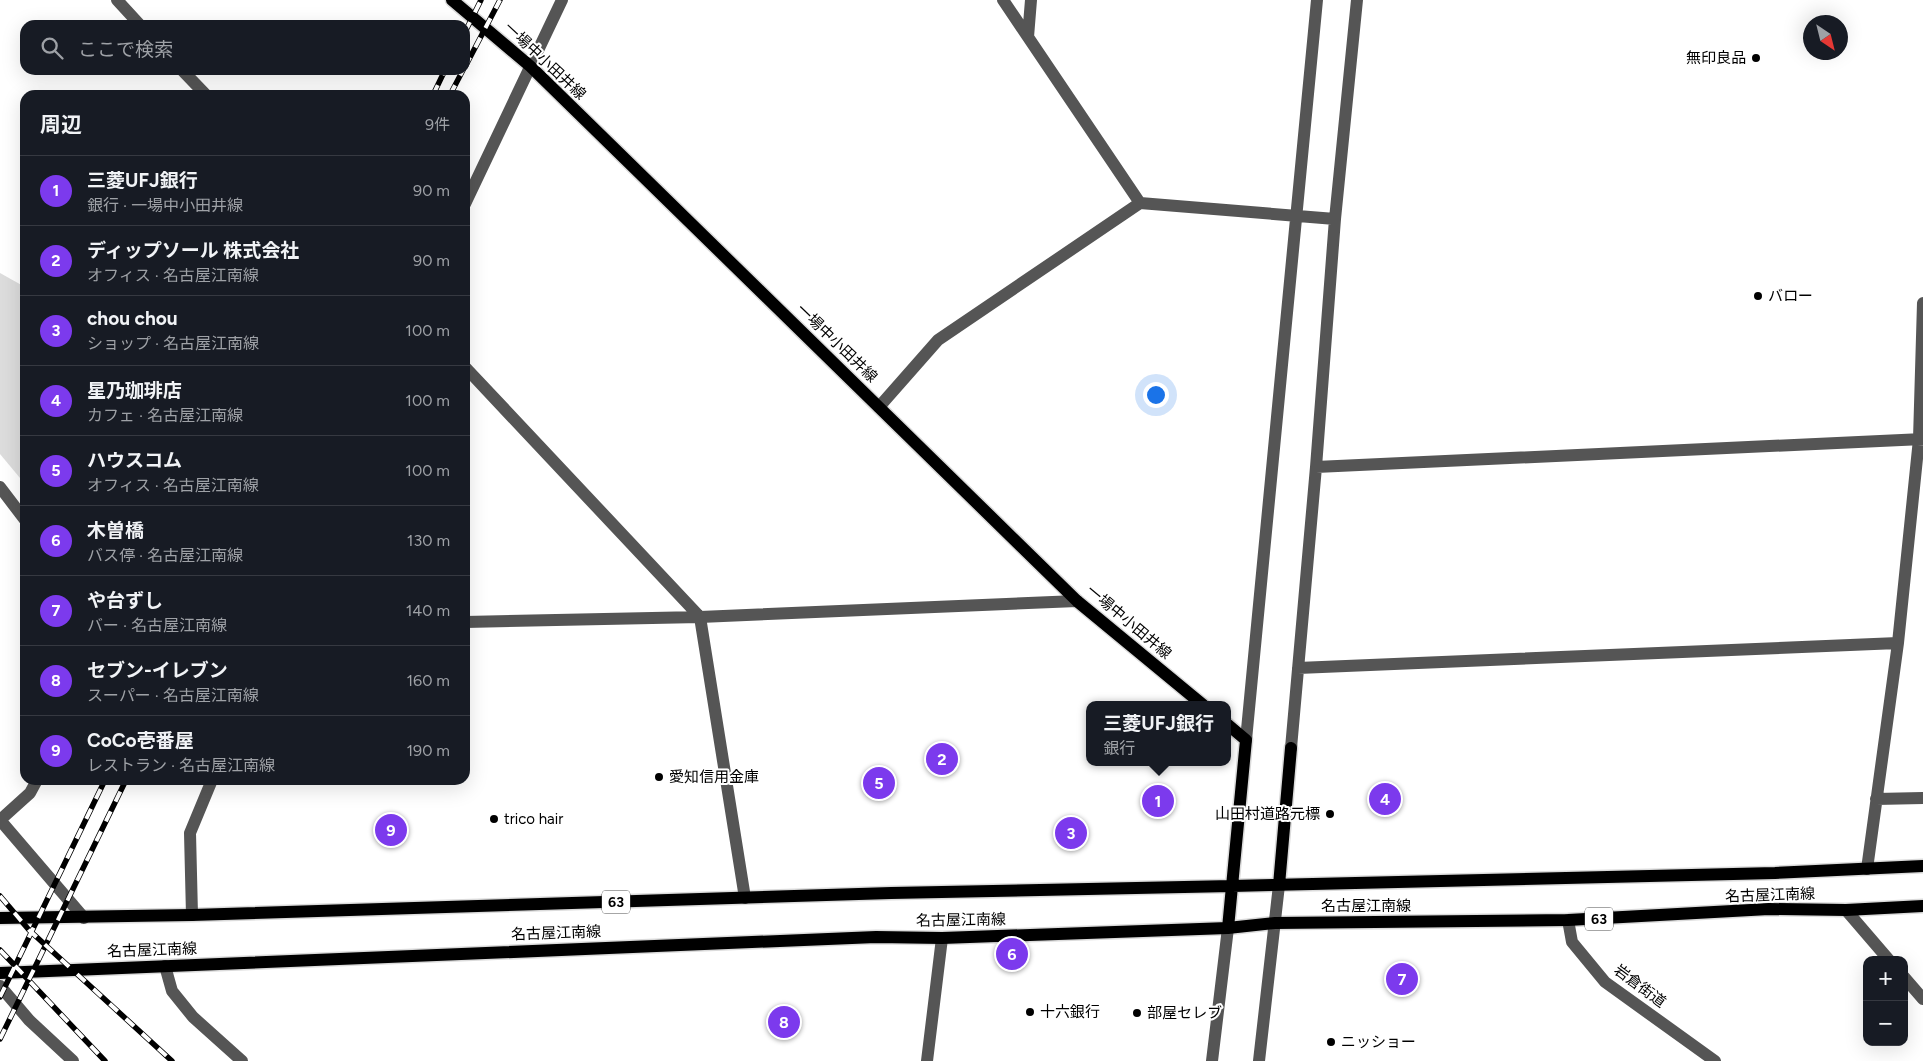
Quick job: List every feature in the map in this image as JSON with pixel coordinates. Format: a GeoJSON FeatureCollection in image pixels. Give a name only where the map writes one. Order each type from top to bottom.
{"type":"FeatureCollection","features":[{"type":"Feature","properties":{"kind":"main road","name":"一場中小田井線"},"geometry":{"type":"LineString","coordinates":[[452,0],[530,66],[1077,601],[1198,701]]}},
{"type":"Feature","properties":{"kind":"main road"},"geometry":{"type":"LineString","coordinates":[[1228,928],[1246,740],[1231,727]]}},
{"type":"Feature","properties":{"kind":"main road"},"geometry":{"type":"LineString","coordinates":[[1279,885],[1291,748]]}},
{"type":"Feature","properties":{"kind":"main road","name":"名古屋江南線"},"geometry":{"type":"LineString","coordinates":[[0,918],[192,915],[901,892],[1775,873],[1923,866]]}},
{"type":"Feature","properties":{"kind":"main road","name":"名古屋江南線"},"geometry":{"type":"LineString","coordinates":[[0,973],[876,936],[942,938],[1228,928],[1276,923],[1568,920],[1769,909],[1846,910],[1923,906]]}},
{"type":"Feature","properties":{"kind":"street"},"geometry":{"type":"LineString","coordinates":[[117,0],[135,20]]}},
{"type":"Feature","properties":{"kind":"street"},"geometry":{"type":"LineString","coordinates":[[470,193],[562,0]]}},
{"type":"Feature","properties":{"kind":"street"},"geometry":{"type":"LineString","coordinates":[[1003,0],[1140,203]]}},
{"type":"Feature","properties":{"kind":"street"},"geometry":{"type":"LineString","coordinates":[[1028,37],[1031,0]]}},
{"type":"Feature","properties":{"kind":"street"},"geometry":{"type":"LineString","coordinates":[[1246,740],[1317,0]]}},
{"type":"Feature","properties":{"kind":"street"},"geometry":{"type":"LineString","coordinates":[[1291,748],[1316,467],[1335,220],[1357,0]]}},
{"type":"Feature","properties":{"kind":"street"},"geometry":{"type":"LineString","coordinates":[[187,75],[201,90]]}},
{"type":"Feature","properties":{"kind":"street"},"geometry":{"type":"LineString","coordinates":[[879,407],[938,340],[1140,203],[1335,220]]}},
{"type":"Feature","properties":{"kind":"street"},"geometry":{"type":"LineString","coordinates":[[1867,869],[1898,643],[1921,439],[1923,303]]}},
{"type":"Feature","properties":{"kind":"street"},"geometry":{"type":"LineString","coordinates":[[470,371],[700,617],[745,898]]}},
{"type":"Feature","properties":{"kind":"street"},"geometry":{"type":"LineString","coordinates":[[1316,467],[1921,439]]}},
{"type":"Feature","properties":{"kind":"street"},"geometry":{"type":"LineString","coordinates":[[0,487],[20,513]]}},
{"type":"Feature","properties":{"kind":"street"},"geometry":{"type":"LineString","coordinates":[[470,622],[700,617],[1077,601]]}},
{"type":"Feature","properties":{"kind":"street"},"geometry":{"type":"LineString","coordinates":[[1298,668],[1898,643]]}},
{"type":"Feature","properties":{"kind":"street"},"geometry":{"type":"LineString","coordinates":[[34,785],[30,793],[0,820],[84,918]]}},
{"type":"Feature","properties":{"kind":"street"},"geometry":{"type":"LineString","coordinates":[[192,915],[190,833],[210,785]]}},
{"type":"Feature","properties":{"kind":"street"},"geometry":{"type":"LineString","coordinates":[[1876,799],[1923,798]]}},
{"type":"Feature","properties":{"kind":"street"},"geometry":{"type":"LineString","coordinates":[[1258,1061],[1276,923],[1279,885]]}},
{"type":"Feature","properties":{"kind":"street"},"geometry":{"type":"LineString","coordinates":[[1846,910],[1886,956]]}},
{"type":"Feature","properties":{"kind":"street","name":"岩倉街道"},"geometry":{"type":"LineString","coordinates":[[1568,920],[1572,942],[1605,982],[1715,1061]]}},
{"type":"Feature","properties":{"kind":"street"},"geometry":{"type":"LineString","coordinates":[[1212,1061],[1228,928]]}},
{"type":"Feature","properties":{"kind":"street"},"geometry":{"type":"LineString","coordinates":[[928,1061],[942,938]]}},
{"type":"Feature","properties":{"kind":"street"},"geometry":{"type":"LineString","coordinates":[[165,966],[172,991],[193,1017],[242,1061]]}},
{"type":"Feature","properties":{"kind":"street"},"geometry":{"type":"LineString","coordinates":[[1908,982],[1923,999]]}},
{"type":"Feature","properties":{"kind":"street"},"geometry":{"type":"LineString","coordinates":[[0,986],[29,1020],[73,1061]]}},
{"type":"Feature","properties":{"kind":"shaded area"},"geometry":{"type":"Polygon","coordinates":[[[0,273],[20,284],[20,478],[0,454],[0,273]]]}},
{"type":"Feature","properties":{"kind":"railway"},"geometry":{"type":"LineString","coordinates":[[470,22],[481,0]]}},
{"type":"Feature","properties":{"kind":"railway"},"geometry":{"type":"LineString","coordinates":[[470,57],[500,0]]}},
{"type":"Feature","properties":{"kind":"railway"},"geometry":{"type":"LineString","coordinates":[[435,90],[443,75]]}},
{"type":"Feature","properties":{"kind":"railway"},"geometry":{"type":"LineString","coordinates":[[453,90],[460,75]]}},
{"type":"Feature","properties":{"kind":"railway"},"geometry":{"type":"LineString","coordinates":[[0,997],[103,785]]}},
{"type":"Feature","properties":{"kind":"railway"},"geometry":{"type":"LineString","coordinates":[[0,1039],[124,785]]}},
{"type":"Feature","properties":{"kind":"railway"},"geometry":{"type":"LineString","coordinates":[[0,896],[29,930],[172,1061]]}},
{"type":"Feature","properties":{"kind":"railway"},"geometry":{"type":"LineString","coordinates":[[0,950],[105,1061]]}},
{"type":"Feature","properties":{"kind":"place","name":"無印良品"},"geometry":{"type":"Point","coordinates":[1756,58]}},
{"type":"Feature","properties":{"kind":"place","name":"バロー"},"geometry":{"type":"Point","coordinates":[1758,296]}},
{"type":"Feature","properties":{"kind":"place","name":"ディップソール 株式会社"},"geometry":{"type":"Point","coordinates":[942,759]}},
{"type":"Feature","properties":{"kind":"place","name":"愛知信用金庫"},"geometry":{"type":"Point","coordinates":[659,777]}},
{"type":"Feature","properties":{"kind":"place","name":"ハウスコム"},"geometry":{"type":"Point","coordinates":[879,783]}},
{"type":"Feature","properties":{"kind":"place","name":"星乃珈琲店"},"geometry":{"type":"Point","coordinates":[1385,799]}},
{"type":"Feature","properties":{"kind":"place","name":"三菱UFJ銀行"},"geometry":{"type":"Point","coordinates":[1158,801]}},
{"type":"Feature","properties":{"kind":"place","name":"山田村道路元標"},"geometry":{"type":"Point","coordinates":[1330,814]}},
{"type":"Feature","properties":{"kind":"place","name":"trico hair"},"geometry":{"type":"Point","coordinates":[494,819]}},
{"type":"Feature","properties":{"kind":"place","name":"CoCo壱番屋"},"geometry":{"type":"Point","coordinates":[391,830]}},
{"type":"Feature","properties":{"kind":"place","name":"chou chou"},"geometry":{"type":"Point","coordinates":[1071,833]}},
{"type":"Feature","properties":{"kind":"place","name":"木曽橋"},"geometry":{"type":"Point","coordinates":[1012,954]}},
{"type":"Feature","properties":{"kind":"place","name":"や台ずし"},"geometry":{"type":"Point","coordinates":[1402,979]}},
{"type":"Feature","properties":{"kind":"place","name":"十六銀行"},"geometry":{"type":"Point","coordinates":[1030,1012]}},
{"type":"Feature","properties":{"kind":"place","name":"部屋セレブ"},"geometry":{"type":"Point","coordinates":[1137,1013]}},
{"type":"Feature","properties":{"kind":"place","name":"セブン-イレブン"},"geometry":{"type":"Point","coordinates":[784,1022]}},
{"type":"Feature","properties":{"kind":"place","name":"ニッショー"},"geometry":{"type":"Point","coordinates":[1331,1042]}}]}
